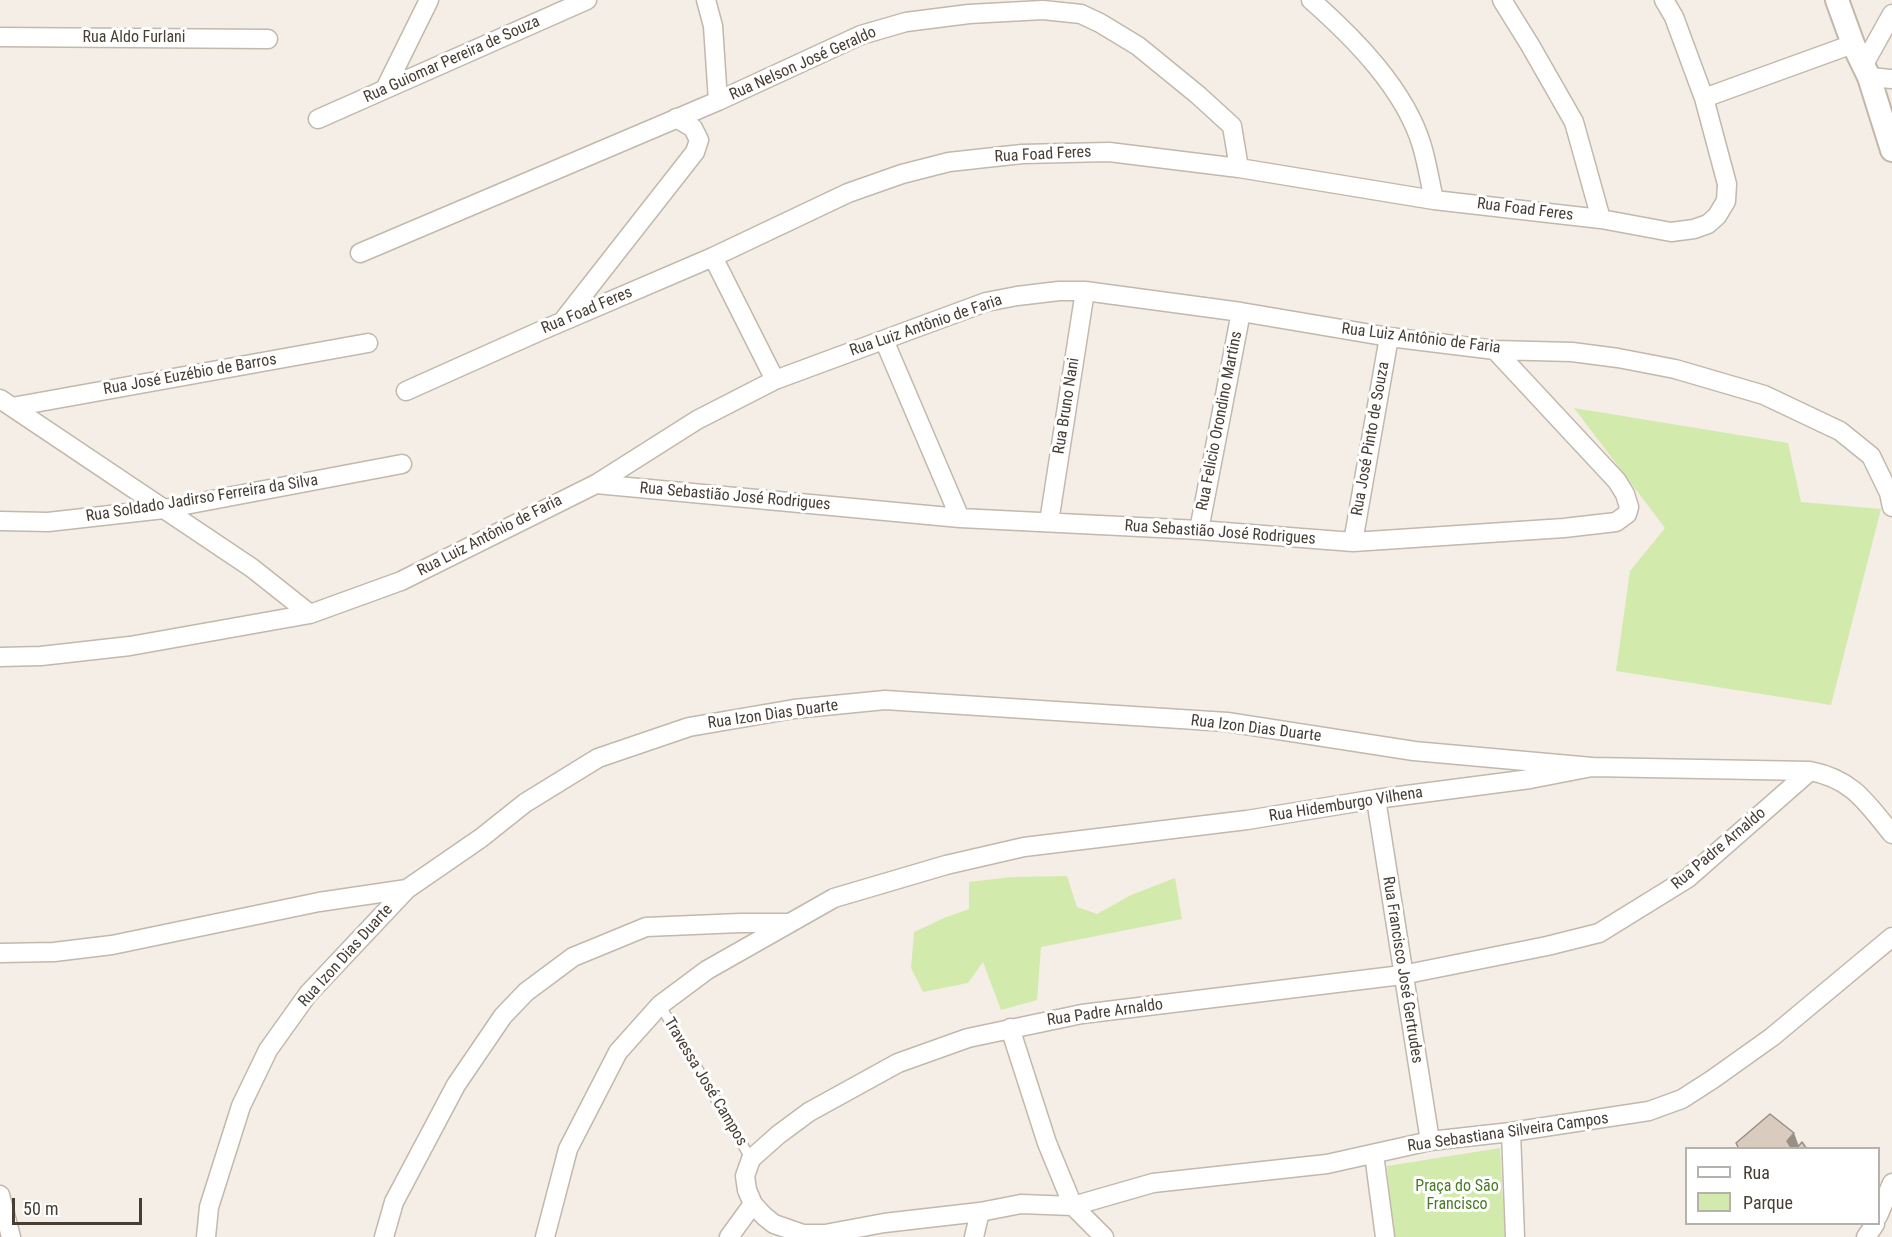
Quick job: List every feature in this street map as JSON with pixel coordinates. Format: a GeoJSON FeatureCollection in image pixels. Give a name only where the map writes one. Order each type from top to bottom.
{"type":"FeatureCollection","features":[{"type":"Feature","properties":{"kind":"street"},"geometry":{"type":"LineString","coordinates":[[385,89],[429,0]]}},
{"type":"Feature","properties":{"kind":"street","name":"Rua Guiomar Pereira de Souza"},"geometry":{"type":"LineString","coordinates":[[318,119],[587,0]]}},
{"type":"Feature","properties":{"kind":"street"},"geometry":{"type":"LineString","coordinates":[[706,0],[713,26],[718,101]]}},
{"type":"Feature","properties":{"kind":"street"},"geometry":{"type":"LineString","coordinates":[[1311,0],[1351,36],[1392,88],[1409,116],[1421,144],[1434,200]]}},
{"type":"Feature","properties":{"kind":"street"},"geometry":{"type":"LineString","coordinates":[[1502,0],[1574,122],[1601,219]]}},
{"type":"Feature","properties":{"kind":"street"},"geometry":{"type":"LineString","coordinates":[[1665,0],[1674,17],[1704,98],[1853,44]]}},
{"type":"Feature","properties":{"kind":"street"},"geometry":{"type":"LineString","coordinates":[[1837,0],[1853,44],[1866,71],[1892,150]]}},
{"type":"Feature","properties":{"kind":"street","name":"Rua Nelson José Geraldo"},"geometry":{"type":"LineString","coordinates":[[360,253],[718,101],[861,35],[906,22],[969,14],[1043,10],[1081,14],[1100,23],[1138,46],[1198,94],[1232,126],[1239,168]]}},
{"type":"Feature","properties":{"kind":"street"},"geometry":{"type":"LineString","coordinates":[[1866,71],[1892,14]]}},
{"type":"Feature","properties":{"kind":"street","name":"Rua Aldo Furlani"},"geometry":{"type":"LineString","coordinates":[[0,37],[268,39]]}},
{"type":"Feature","properties":{"kind":"street"},"geometry":{"type":"LineString","coordinates":[[1866,71],[1892,79]]}},
{"type":"Feature","properties":{"kind":"street","name":"Rua Foad Feres"},"geometry":{"type":"LineString","coordinates":[[406,391],[564,320],[713,257],[848,193],[902,174],[949,162],[1022,154],[1109,152],[1239,168],[1434,200],[1601,219],[1671,232],[1694,229],[1708,224],[1717,216],[1726,201],[1727,184],[1704,98]]}},
{"type":"Feature","properties":{"kind":"street"},"geometry":{"type":"LineString","coordinates":[[564,320],[695,152],[699,140],[693,128],[676,118]]}},
{"type":"Feature","properties":{"kind":"street"},"geometry":{"type":"LineString","coordinates":[[713,257],[775,380]]}},
{"type":"Feature","properties":{"kind":"street","name":"Rua Luiz Antônio de Faria"},"geometry":{"type":"LineString","coordinates":[[0,657],[41,656],[130,646],[310,614],[401,581],[596,484],[697,420],[775,380],[986,302],[1017,296],[1085,291],[1241,312],[1389,337],[1495,350],[1572,352],[1675,369],[1764,395],[1840,432],[1871,456],[1889,493],[1892,507]]}},
{"type":"Feature","properties":{"kind":"street","name":"Rua Bruno Nani"},"geometry":{"type":"LineString","coordinates":[[1049,522],[1085,291]]}},
{"type":"Feature","properties":{"kind":"street","name":"Rua Felicio Orondino Martins"},"geometry":{"type":"LineString","coordinates":[[1199,530],[1241,312]]}},
{"type":"Feature","properties":{"kind":"street","name":"Rua José Pinto de Souza"},"geometry":{"type":"LineString","coordinates":[[1353,542],[1389,337]]}},
{"type":"Feature","properties":{"kind":"street"},"geometry":{"type":"LineString","coordinates":[[884,340],[960,518]]}},
{"type":"Feature","properties":{"kind":"street","name":"Rua José Euzébio de Barros"},"geometry":{"type":"LineString","coordinates":[[6,403],[368,344]]}},
{"type":"Feature","properties":{"kind":"street","name":"Rua Sebastião José Rodrigues"},"geometry":{"type":"LineString","coordinates":[[596,484],[960,518],[1199,530],[1353,542],[1564,528],[1616,522],[1627,514],[1629,507],[1625,494],[1617,481],[1495,350]]}},
{"type":"Feature","properties":{"kind":"street"},"geometry":{"type":"LineString","coordinates":[[6,403],[252,568],[310,614]]}},
{"type":"Feature","properties":{"kind":"street","name":"Rua Soldado Jadirso Ferreira da Silva"},"geometry":{"type":"LineString","coordinates":[[0,521],[48,522],[164,509],[402,464]]}},
{"type":"Feature","properties":{"kind":"street","name":"Rua Izon Dias Duarte"},"geometry":{"type":"LineString","coordinates":[[206,1237],[209,1208],[241,1106],[268,1050],[308,994],[407,889],[481,838],[525,803],[598,758],[688,727],[795,709],[885,700],[1227,722],[1414,752],[1592,767]]}},
{"type":"Feature","properties":{"kind":"street","name":"Rua Hidemburgo Vilhena"},"geometry":{"type":"LineString","coordinates":[[545,1237],[568,1149],[618,1052],[660,1005],[707,970],[834,898],[946,865],[1024,847],[1247,820],[1530,779],[1592,767],[1810,771],[1829,775],[1850,787],[1892,834]]}},
{"type":"Feature","properties":{"kind":"street","name":"Rua Padre Arnaldo"},"geometry":{"type":"LineString","coordinates":[[751,1159],[809,1112],[898,1063],[968,1038],[1082,1014],[1402,975],[1547,946],[1599,933],[1689,878],[1810,771]]}},
{"type":"Feature","properties":{"kind":"street","name":"Rua Francisco José Gertrudes"},"geometry":{"type":"LineString","coordinates":[[1376,800],[1430,1141]]}},
{"type":"Feature","properties":{"kind":"street"},"geometry":{"type":"LineString","coordinates":[[0,953],[54,952],[112,945],[319,902],[407,889]]}},
{"type":"Feature","properties":{"kind":"street"},"geometry":{"type":"LineString","coordinates":[[384,1237],[394,1202],[456,1085],[503,1016],[526,992],[573,957],[646,927],[740,922],[789,923]]}},
{"type":"Feature","properties":{"kind":"street","name":"Rua Sebastiana Silveira Campos"},"geometry":{"type":"LineString","coordinates":[[1072,1206],[1153,1184],[1327,1164],[1430,1141],[1511,1132],[1650,1111],[1682,1099],[1772,1037],[1892,937]]}},
{"type":"Feature","properties":{"kind":"street"},"geometry":{"type":"LineString","coordinates":[[1010,1028],[1047,1143],[1072,1206],[1104,1237]]}},
{"type":"Feature","properties":{"kind":"street"},"geometry":{"type":"LineString","coordinates":[[1511,1132],[1515,1237]]}},
{"type":"Feature","properties":{"kind":"street"},"geometry":{"type":"LineString","coordinates":[[1374,1154],[1386,1237]]}},
{"type":"Feature","properties":{"kind":"street"},"geometry":{"type":"LineString","coordinates":[[751,1159],[746,1176],[747,1190],[753,1204],[774,1224],[803,1234],[851,1233],[884,1223],[980,1212],[1021,1204],[1072,1206]]}},
{"type":"Feature","properties":{"kind":"street"},"geometry":{"type":"LineString","coordinates":[[1880,1211],[1892,1183]]}},
{"type":"Feature","properties":{"kind":"street"},"geometry":{"type":"LineString","coordinates":[[0,1195],[10,1237]]}},
{"type":"Feature","properties":{"kind":"street"},"geometry":{"type":"LineString","coordinates":[[729,1237],[753,1204]]}},
{"type":"Feature","properties":{"kind":"street"},"geometry":{"type":"LineString","coordinates":[[974,1237],[980,1212]]}},
{"type":"Feature","properties":{"kind":"lane","name":"Travessa José Campos"},"geometry":{"type":"LineString","coordinates":[[660,1005],[751,1159]]}},
{"type":"Feature","properties":{"kind":"green space"},"geometry":{"type":"Polygon","coordinates":[[[1574,408],[1788,443],[1801,502],[1881,509],[1831,705],[1616,671],[1630,571],[1665,528],[1574,408]]]}},
{"type":"Feature","properties":{"kind":"green space"},"geometry":{"type":"Polygon","coordinates":[[[1067,876],[1077,907],[1097,914],[1131,895],[1175,878],[1182,919],[1041,947],[1037,1000],[1001,1010],[983,962],[968,983],[923,992],[911,968],[914,932],[969,909],[969,882],[1011,877],[1067,876]]]}},
{"type":"Feature","properties":{"kind":"green space","name":"Praça do São Francisco"},"geometry":{"type":"Polygon","coordinates":[[[1500,1148],[1505,1237],[1393,1237],[1387,1166],[1500,1148]]]}},
{"type":"Feature","properties":{"kind":"building"},"geometry":{"type":"Polygon","coordinates":[[[1770,1114],[1794,1133],[1787,1141],[1791,1147],[1738,1147],[1736,1143],[1770,1114]]]}}]}
